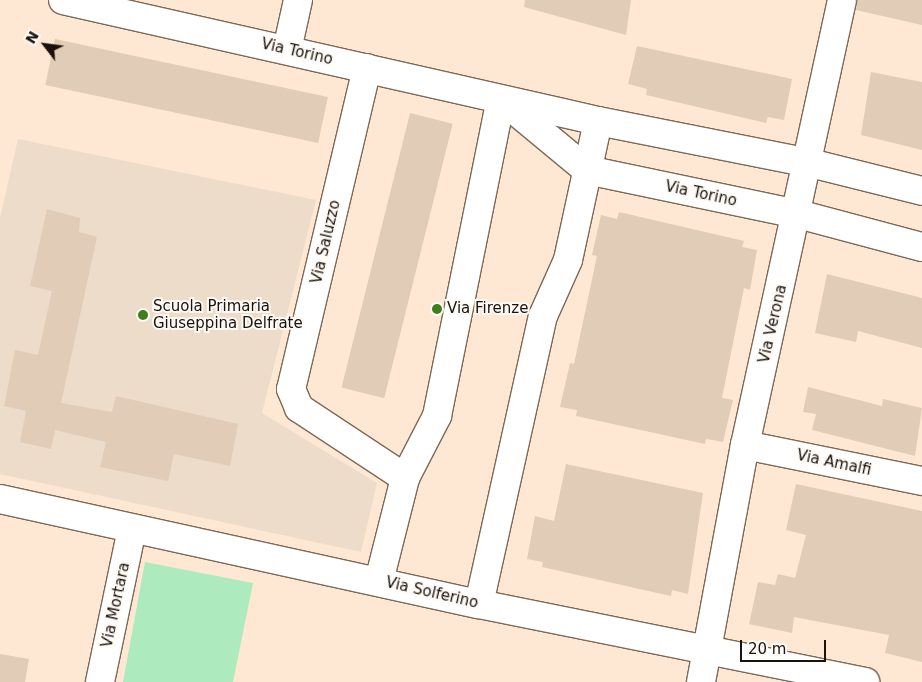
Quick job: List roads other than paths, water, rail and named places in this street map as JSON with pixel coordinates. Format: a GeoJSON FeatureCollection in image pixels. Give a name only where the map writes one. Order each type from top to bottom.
{"type":"FeatureCollection","features":[{"type":"Feature","properties":{"kind":"street","name":"Via Torino"},"geometry":{"type":"LineString","coordinates":[[63,0],[91,3],[598,121],[806,162],[922,191]]}},
{"type":"Feature","properties":{"kind":"street"},"geometry":{"type":"LineString","coordinates":[[287,50],[298,0]]}},
{"type":"Feature","properties":{"kind":"street","name":"Via Verona"},"geometry":{"type":"LineString","coordinates":[[701,682],[745,445],[798,214],[806,162],[842,0]]}},
{"type":"Feature","properties":{"kind":"street","name":"Via Saluzzo"},"geometry":{"type":"LineString","coordinates":[[367,68],[291,389],[299,408],[404,478]]}},
{"type":"Feature","properties":{"kind":"street","name":"Via Torino"},"geometry":{"type":"LineString","coordinates":[[501,99],[587,170],[798,214],[922,248]]}},
{"type":"Feature","properties":{"kind":"street"},"geometry":{"type":"LineString","coordinates":[[379,581],[404,478],[437,416],[501,99]]}},
{"type":"Feature","properties":{"kind":"street"},"geometry":{"type":"LineString","coordinates":[[479,604],[543,316],[568,260],[598,121]]}},
{"type":"Feature","properties":{"kind":"street","name":"Via Amalfi"},"geometry":{"type":"LineString","coordinates":[[745,445],[922,481]]}},
{"type":"Feature","properties":{"kind":"street","name":"Via Solferino"},"geometry":{"type":"LineString","coordinates":[[0,499],[479,604],[865,682]]}},
{"type":"Feature","properties":{"kind":"street","name":"Via Mortara"},"geometry":{"type":"LineString","coordinates":[[100,682],[132,528]]}},
{"type":"Feature","properties":{"kind":"place","name":"Via Firenze"},"geometry":{"type":"Point","coordinates":[437,309]}},
{"type":"Feature","properties":{"kind":"place","name":"Scuola Primaria Giuseppina Delfrate"},"geometry":{"type":"Point","coordinates":[143,315]}}]}
